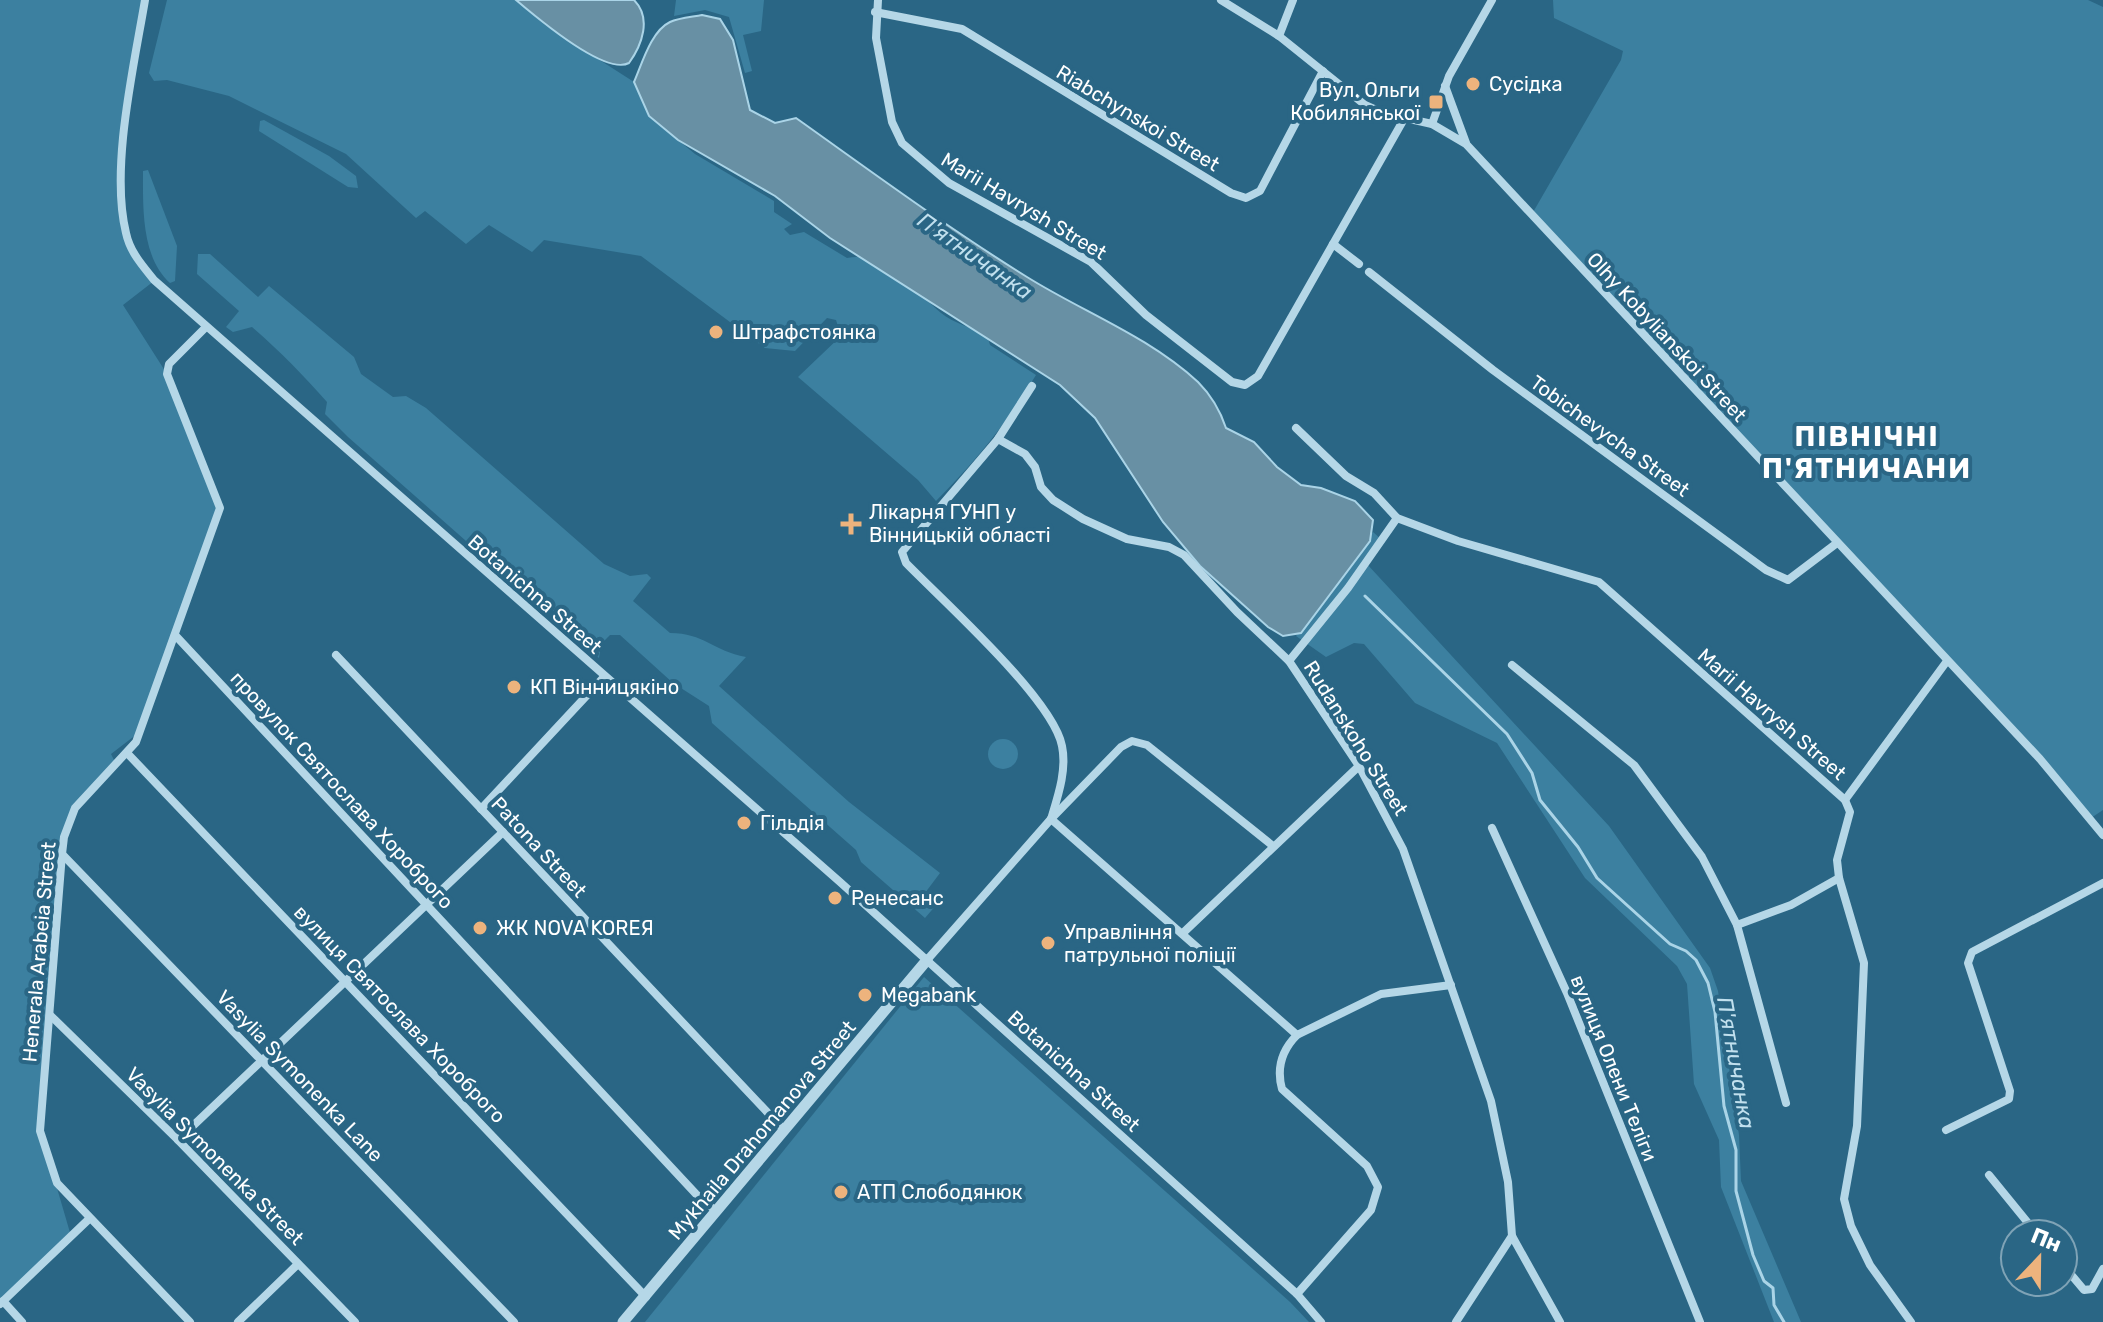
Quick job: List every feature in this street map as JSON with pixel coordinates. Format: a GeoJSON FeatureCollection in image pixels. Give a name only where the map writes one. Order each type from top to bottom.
{"type":"FeatureCollection","features":[{"type":"Feature","properties":{"kind":"street","name":"Botanichna Street"},"geometry":{"type":"LineString","coordinates":[[145,0],[124,143],[125,232],[134,255],[154,280],[927,960],[1297,1294],[1321,1322]]}},
{"type":"Feature","properties":{"kind":"street","name":"Marii Havrysh Street"},"geometry":{"type":"LineString","coordinates":[[878,0],[876,38],[892,122],[902,143],[949,183],[1091,262],[1146,315],[1211,369],[1232,382],[1245,385],[1258,376],[1333,244]]}},
{"type":"Feature","properties":{"kind":"street","name":"Olhy Kobylianskoi Street"},"geometry":{"type":"LineString","coordinates":[[1221,0],[1279,36],[1365,105],[1404,119],[1432,124],[1466,144],[2040,759],[2103,835]]}},
{"type":"Feature","properties":{"kind":"street"},"geometry":{"type":"LineString","coordinates":[[1279,36],[1293,0]]}},
{"type":"Feature","properties":{"kind":"street"},"geometry":{"type":"LineString","coordinates":[[1432,124],[1445,86],[1492,0]]}},
{"type":"Feature","properties":{"kind":"street","name":"Riabchynskoi Street"},"geometry":{"type":"LineString","coordinates":[[875,12],[962,29],[1231,193],[1246,198],[1260,191],[1323,71]]}},
{"type":"Feature","properties":{"kind":"street"},"geometry":{"type":"LineString","coordinates":[[1445,86],[1466,144]]}},
{"type":"Feature","properties":{"kind":"street"},"geometry":{"type":"LineString","coordinates":[[1359,264],[1333,244],[1404,119]]}},
{"type":"Feature","properties":{"kind":"street","name":"Tobichevycha Street"},"geometry":{"type":"LineString","coordinates":[[1369,272],[1493,370],[1766,570],[1788,580],[1837,543]]}},
{"type":"Feature","properties":{"kind":"street","name":"Henerala Arabeia Street"},"geometry":{"type":"LineString","coordinates":[[190,1322],[57,1183],[40,1131],[64,837],[75,808],[136,742],[220,508],[167,374],[169,364],[206,327]]}},
{"type":"Feature","properties":{"kind":"street"},"geometry":{"type":"LineString","coordinates":[[1032,386],[998,439],[902,552],[906,563],[1031,692],[1052,718],[1063,747],[1061,784],[1051,819]]}},
{"type":"Feature","properties":{"kind":"street","name":"Marii Havrysh Street"},"geometry":{"type":"LineString","coordinates":[[1296,428],[1346,476],[1374,493],[1397,518],[1458,541],[1599,582],[1845,800],[1850,812],[1837,860],[1839,878],[1864,963],[1857,1126],[1843,1187],[1844,1199],[1851,1226],[1870,1265],[1911,1322]]}},
{"type":"Feature","properties":{"kind":"street","name":"Rudanskoho Street"},"geometry":{"type":"LineString","coordinates":[[998,439],[1025,454],[1035,467],[1041,487],[1053,500],[1083,519],[1127,539],[1169,547],[1184,555],[1237,612],[1289,661],[1359,766],[1403,849],[1491,1101],[1508,1182],[1512,1236],[1560,1322]]}},
{"type":"Feature","properties":{"kind":"street"},"geometry":{"type":"LineString","coordinates":[[1289,661],[1348,588],[1397,518]]}},
{"type":"Feature","properties":{"kind":"street","name":"провулок Святослава Хороброго"},"geometry":{"type":"LineString","coordinates":[[175,635],[696,1194],[716,1211]]}},
{"type":"Feature","properties":{"kind":"street","name":"Patona Street"},"geometry":{"type":"LineString","coordinates":[[336,655],[784,1130]]}},
{"type":"Feature","properties":{"kind":"street"},"geometry":{"type":"LineString","coordinates":[[1845,800],[1947,661]]}},
{"type":"Feature","properties":{"kind":"street"},"geometry":{"type":"LineString","coordinates":[[1512,665],[1634,765],[1702,857],[1737,925],[1786,1103]]}},
{"type":"Feature","properties":{"kind":"street"},"geometry":{"type":"LineString","coordinates":[[481,809],[604,677]]}},
{"type":"Feature","properties":{"kind":"street"},"geometry":{"type":"LineString","coordinates":[[927,960],[1051,819],[1121,747],[1139,741],[1273,846]]}},
{"type":"Feature","properties":{"kind":"street","name":"вулиця Святослава Хороброго"},"geometry":{"type":"LineString","coordinates":[[128,754],[347,980],[646,1297]]}},
{"type":"Feature","properties":{"kind":"street"},"geometry":{"type":"LineString","coordinates":[[1184,932],[1359,766]]}},
{"type":"Feature","properties":{"kind":"street"},"geometry":{"type":"LineString","coordinates":[[1051,819],[1184,932],[1297,1035]]}},
{"type":"Feature","properties":{"kind":"street","name":"вулиця Олени Теліги"},"geometry":{"type":"LineString","coordinates":[[1492,828],[1567,993],[1700,1322]]}},
{"type":"Feature","properties":{"kind":"street"},"geometry":{"type":"LineString","coordinates":[[178,1140],[265,1061],[503,832]]}},
{"type":"Feature","properties":{"kind":"street","name":"Vasylia Symonenka Lane"},"geometry":{"type":"LineString","coordinates":[[62,854],[514,1322]]}},
{"type":"Feature","properties":{"kind":"street"},"geometry":{"type":"LineString","coordinates":[[1737,925],[1791,905],[1839,878]]}},
{"type":"Feature","properties":{"kind":"street"},"geometry":{"type":"LineString","coordinates":[[1946,1130],[2009,1099],[2010,1091],[1968,963],[1972,952],[2103,883]]}},
{"type":"Feature","properties":{"kind":"street","name":"Mykhaila Drahomanova Street"},"geometry":{"type":"LineString","coordinates":[[623,1322],[927,960]]}},
{"type":"Feature","properties":{"kind":"street"},"geometry":{"type":"LineString","coordinates":[[1297,1294],[1371,1210],[1378,1187],[1367,1166],[1282,1089],[1278,1076],[1281,1058],[1297,1035],[1381,994],[1451,985]]}},
{"type":"Feature","properties":{"kind":"street","name":"Vasylia Symonenka Street"},"geometry":{"type":"LineString","coordinates":[[50,1015],[178,1140],[355,1322]]}},
{"type":"Feature","properties":{"kind":"street"},"geometry":{"type":"LineString","coordinates":[[1989,1175],[2024,1218]]}},
{"type":"Feature","properties":{"kind":"street"},"geometry":{"type":"LineString","coordinates":[[22,1322],[2,1303],[89,1219]]}},
{"type":"Feature","properties":{"kind":"street"},"geometry":{"type":"LineString","coordinates":[[1456,1322],[1512,1236]]}},
{"type":"Feature","properties":{"kind":"street"},"geometry":{"type":"LineString","coordinates":[[238,1322],[298,1264]]}},
{"type":"Feature","properties":{"kind":"street"},"geometry":{"type":"LineString","coordinates":[[2079,1284],[2084,1290],[2092,1289],[2103,1269]]}},
{"type":"Feature","properties":{"kind":"shaded area"},"geometry":{"type":"Polygon","coordinates":[[[0,0],[143,0],[122,142],[124,233],[154,281],[123,305],[167,374],[220,508],[137,734],[111,754],[115,762],[68,822],[40,1130],[71,1236],[0,1304],[0,0]]]}},
{"type":"Feature","properties":{"kind":"shaded area"},"geometry":{"type":"Polygon","coordinates":[[[167,0],[516,0],[545,25],[634,82],[649,116],[695,154],[774,201],[774,212],[792,224],[784,229],[790,235],[804,232],[847,258],[861,257],[887,266],[941,313],[987,335],[990,345],[1036,375],[990,441],[936,501],[918,480],[798,377],[841,336],[836,320],[827,318],[795,351],[765,348],[641,256],[544,240],[532,252],[489,225],[466,244],[425,211],[416,218],[346,154],[229,96],[167,80],[154,81],[149,73],[167,0]]]}},
{"type":"Feature","properties":{"kind":"shaded area"},"geometry":{"type":"Polygon","coordinates":[[[676,0],[764,0],[761,31],[743,35],[752,71],[745,73],[729,17],[705,10],[674,16],[676,0]]]}},
{"type":"Feature","properties":{"kind":"shaded area"},"geometry":{"type":"Polygon","coordinates":[[[1553,0],[2088,0],[2103,7],[2103,810],[2091,818],[1532,214],[1621,60],[1623,51],[1554,18],[1553,0]]]}},
{"type":"Feature","properties":{"kind":"shaded area"},"geometry":{"type":"Polygon","coordinates":[[[264,120],[329,156],[356,176],[358,188],[348,187],[259,131],[260,121],[264,120]]]}},
{"type":"Feature","properties":{"kind":"shaded area"},"geometry":{"type":"Polygon","coordinates":[[[148,170],[177,246],[175,281],[170,283],[154,260],[146,231],[143,171],[148,170]]]}},
{"type":"Feature","properties":{"kind":"shaded area"},"geometry":{"type":"Polygon","coordinates":[[[198,254],[210,254],[258,297],[269,286],[354,357],[361,374],[393,397],[406,396],[426,408],[604,564],[630,576],[647,574],[651,578],[633,601],[670,633],[692,636],[746,657],[719,686],[849,802],[940,873],[925,893],[937,904],[925,918],[861,862],[856,850],[712,723],[709,706],[673,683],[620,635],[610,635],[601,644],[599,658],[348,437],[325,414],[327,402],[252,327],[233,332],[226,327],[239,311],[197,274],[198,254]]]}},
{"type":"Feature","properties":{"kind":"shaded area"},"geometry":{"type":"Polygon","coordinates":[[[1373,532],[1382,540],[1366,563],[1609,826],[1710,968],[1718,991],[1739,1135],[1741,1181],[1801,1322],[1774,1322],[1721,1187],[1719,1140],[1694,1084],[1687,984],[1677,966],[1585,878],[1497,743],[1415,703],[1364,644],[1354,643],[1326,657],[1296,636],[1331,595],[1373,532]]]}},
{"type":"Feature","properties":{"kind":"shaded area"},"geometry":{"type":"Polygon","coordinates":[[[1003,739],[1009,740],[1017,748],[1017,760],[1009,768],[1003,769],[997,768],[989,760],[988,754],[989,748],[997,740],[1003,739]]]}},
{"type":"Feature","properties":{"kind":"shaded area"},"geometry":{"type":"Polygon","coordinates":[[[924,977],[1290,1302],[1309,1322],[645,1322],[924,977]]]}},
{"type":"Feature","properties":{"kind":"water"},"geometry":{"type":"Polygon","coordinates":[[[516,0],[634,0],[643,15],[641,40],[629,63],[618,65],[604,61],[571,43],[516,0]]]}},
{"type":"Feature","properties":{"kind":"water"},"geometry":{"type":"Polygon","coordinates":[[[702,15],[720,19],[733,40],[750,110],[775,123],[796,118],[998,258],[1048,290],[1158,351],[1203,387],[1226,428],[1254,442],[1277,467],[1301,485],[1321,488],[1355,501],[1373,520],[1370,541],[1301,633],[1283,636],[1268,627],[1200,566],[1163,522],[1095,418],[1060,385],[830,238],[775,196],[678,140],[649,116],[634,82],[648,49],[663,26],[702,15]]]}},
{"type":"Feature","properties":{"kind":"waterway","name":"П'ятничанка"},"geometry":{"type":"LineString","coordinates":[[1365,596],[1507,734],[1532,773],[1540,800],[1578,847],[1597,878],[1670,944],[1686,951],[1696,960],[1708,983],[1715,1012],[1724,1106],[1736,1150],[1736,1191],[1753,1255],[1764,1281],[1773,1288],[1774,1305],[1784,1322]]}},
{"type":"Feature","properties":{"kind":"place","name":"Сусідка"},"geometry":{"type":"Point","coordinates":[1473,84]}},
{"type":"Feature","properties":{"kind":"place","name":"Вул. Ольги Кобилянської"},"geometry":{"type":"Point","coordinates":[1436,102]}},
{"type":"Feature","properties":{"kind":"place","name":"Штрафстоянка"},"geometry":{"type":"Point","coordinates":[716,332]}},
{"type":"Feature","properties":{"kind":"place","name":"Лікарня ГУНП у Вінницькій області"},"geometry":{"type":"Point","coordinates":[851,524]}},
{"type":"Feature","properties":{"kind":"place","name":"КП Вінницякіно"},"geometry":{"type":"Point","coordinates":[514,687]}},
{"type":"Feature","properties":{"kind":"place","name":"Гільдія"},"geometry":{"type":"Point","coordinates":[744,823]}},
{"type":"Feature","properties":{"kind":"place","name":"Ренесанс"},"geometry":{"type":"Point","coordinates":[835,898]}},
{"type":"Feature","properties":{"kind":"place","name":"ЖК NOVA KOREЯ"},"geometry":{"type":"Point","coordinates":[480,928]}},
{"type":"Feature","properties":{"kind":"place","name":"Управління патрульної поліції"},"geometry":{"type":"Point","coordinates":[1048,943]}},
{"type":"Feature","properties":{"kind":"place","name":"Megabank"},"geometry":{"type":"Point","coordinates":[865,995]}},
{"type":"Feature","properties":{"kind":"place","name":"АТП Слободянюк"},"geometry":{"type":"Point","coordinates":[841,1192]}},
{"type":"Feature","properties":{"kind":"district","name":"ПІВНІЧНІ П'ЯТНИЧАНИ"},"geometry":{"type":"Point","coordinates":[1867,452]}}]}
